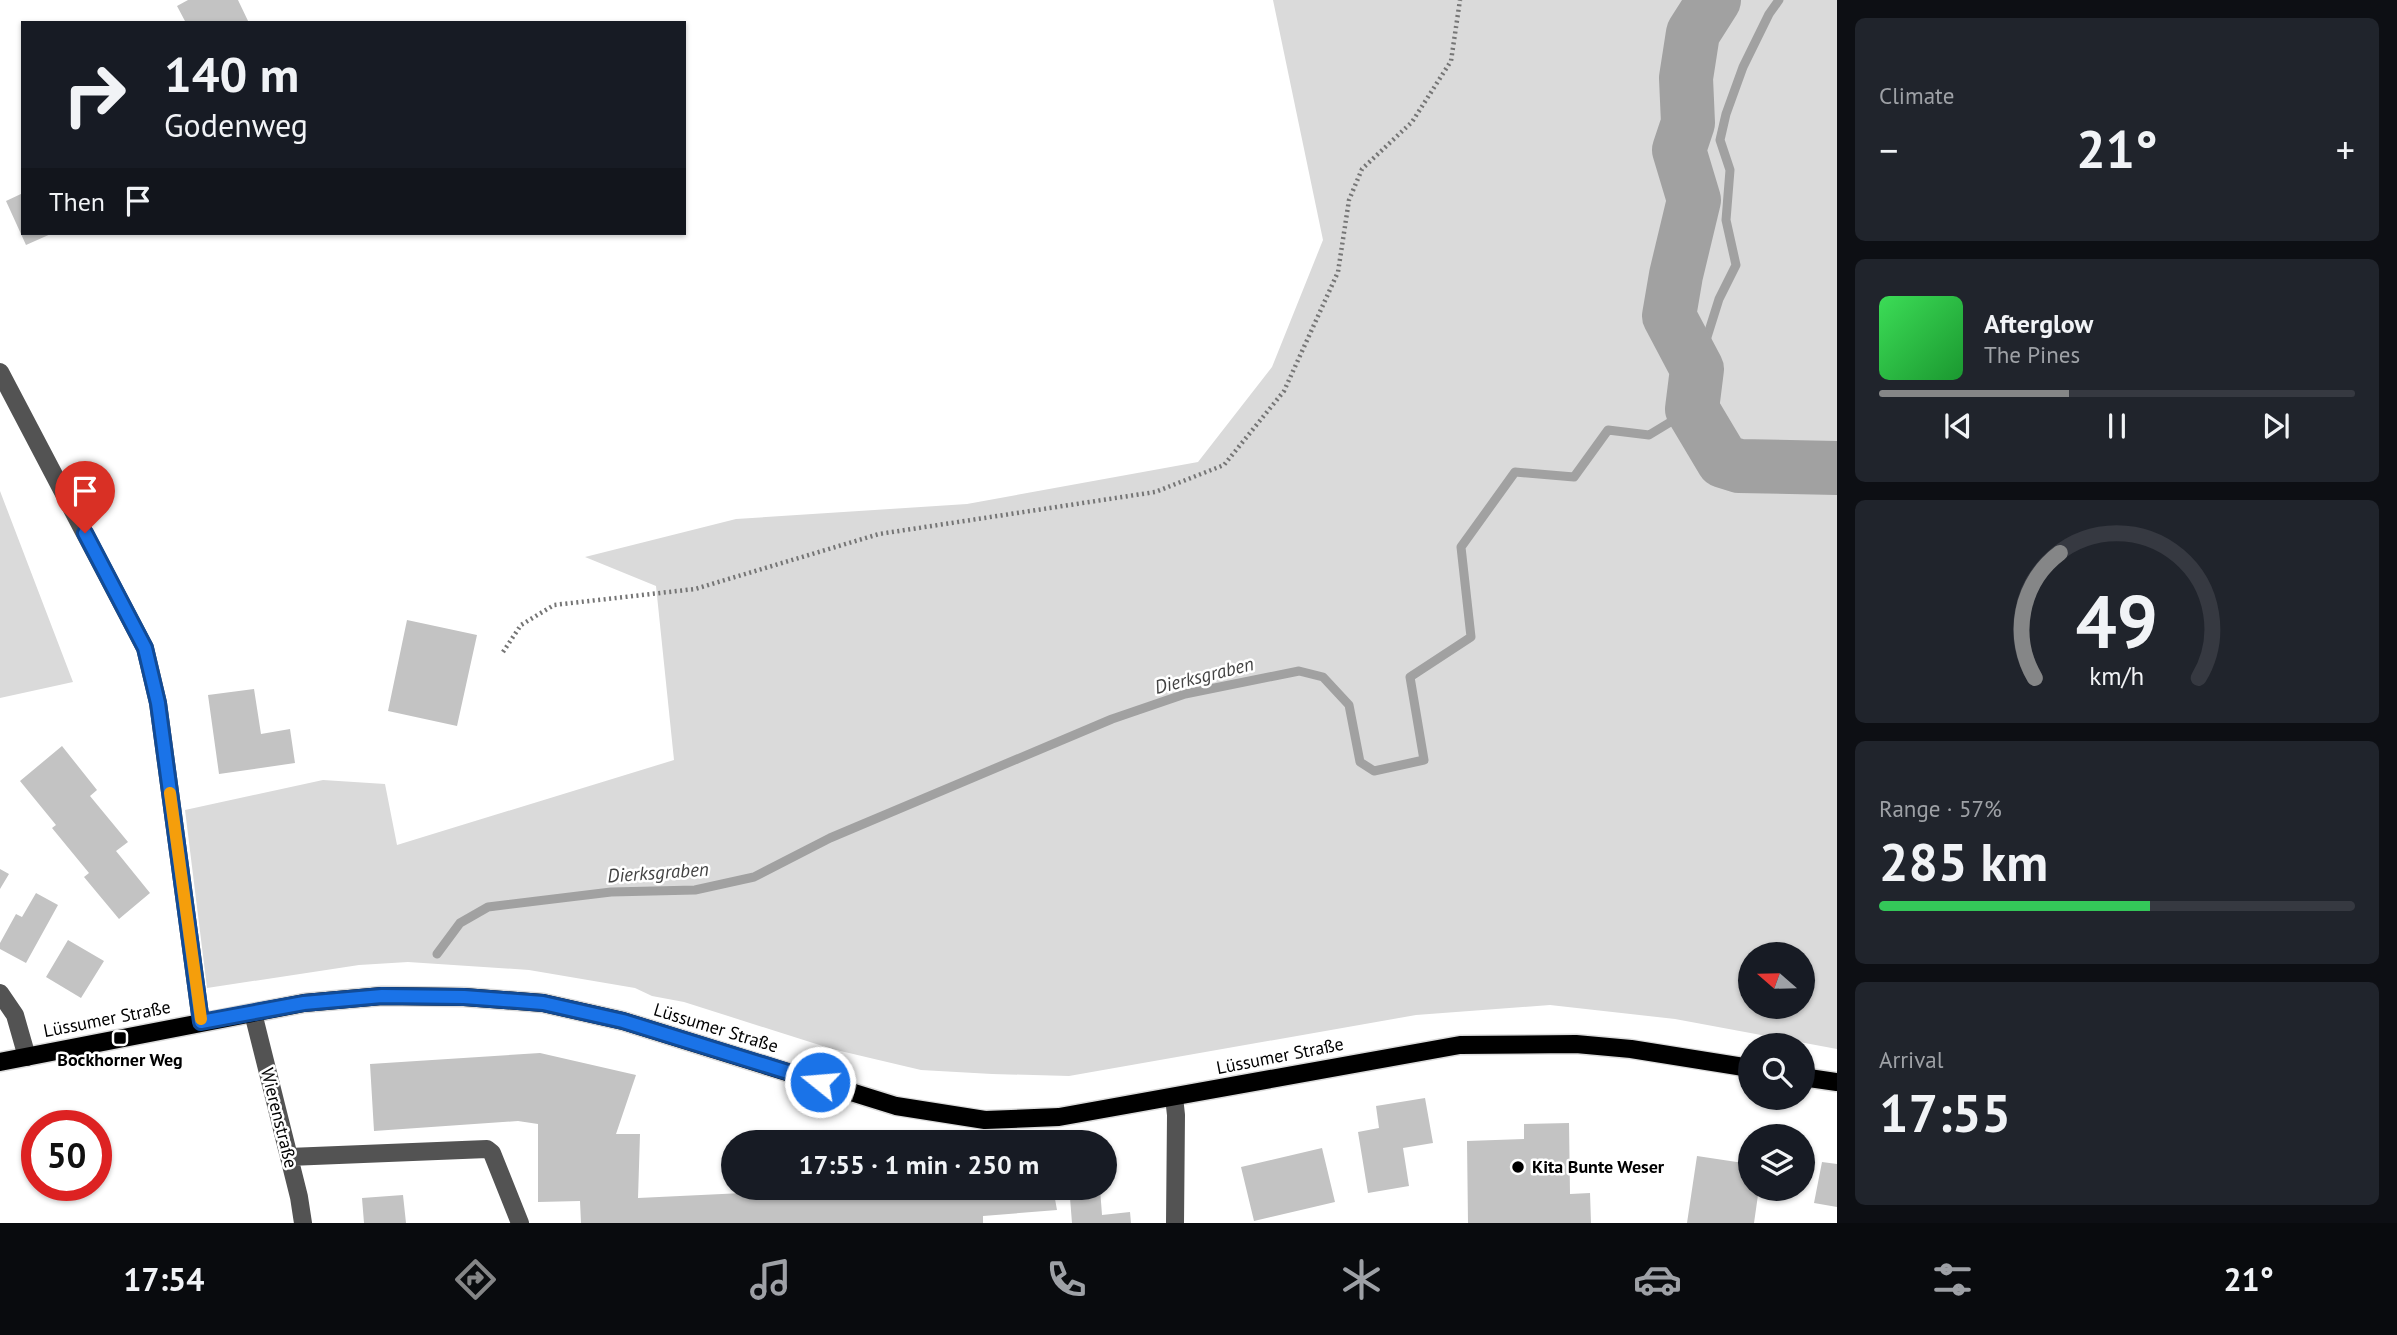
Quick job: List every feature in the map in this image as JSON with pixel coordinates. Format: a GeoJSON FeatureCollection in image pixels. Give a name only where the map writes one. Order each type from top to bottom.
{"type":"FeatureCollection","features":[{"type":"Feature","properties":{"kind":"main road","name":"Lüssumer Straße"},"geometry":{"type":"LineString","coordinates":[[0,1062],[304,1003],[382,996],[464,997],[543,1003],[623,1021],[896,1106],[985,1120],[1059,1116],[1419,1051],[1473,1044],[1576,1044],[1631,1049],[1738,1066]]}},
{"type":"Feature","properties":{"kind":"main road"},"geometry":{"type":"LineString","coordinates":[[1815,1078],[1837,1082]]}},
{"type":"Feature","properties":{"kind":"street"},"geometry":{"type":"LineString","coordinates":[[0,372],[145,648],[158,703],[201,1022]]}},
{"type":"Feature","properties":{"kind":"street"},"geometry":{"type":"LineString","coordinates":[[0,993],[15,1015],[27,1057]]}},
{"type":"Feature","properties":{"kind":"street","name":"Wierenstraße"},"geometry":{"type":"LineString","coordinates":[[253,1013],[303,1223]]}},
{"type":"Feature","properties":{"kind":"street"},"geometry":{"type":"LineString","coordinates":[[1174,1097],[1175,1223]]}},
{"type":"Feature","properties":{"kind":"street"},"geometry":{"type":"LineString","coordinates":[[289,1157],[487,1149],[492,1153],[520,1223]]}},
{"type":"Feature","properties":{"kind":"path"},"geometry":{"type":"LineString","coordinates":[[503,652],[521,625],[554,605],[695,589],[879,534],[1156,492],[1224,465],[1284,391],[1338,272],[1349,200],[1362,169],[1412,122],[1451,61],[1460,0]]}},
{"type":"Feature","properties":{"kind":"shaded area"},"geometry":{"type":"Polygon","coordinates":[[[1273,0],[1837,0],[1837,1049],[1815,1045],[1815,1033],[1751,1033],[1675,1019],[1550,1005],[1416,1015],[1069,1076],[992,1074],[921,1070],[832,1049],[684,1002],[652,996],[635,988],[529,970],[408,962],[359,965],[207,988],[185,810],[323,780],[385,784],[397,845],[674,760],[656,586],[585,557],[736,519],[967,504],[1198,462],[1272,367],[1323,240],[1273,0]]]}},
{"type":"Feature","properties":{"kind":"shaded area"},"geometry":{"type":"Polygon","coordinates":[[[0,491],[73,682],[0,698],[0,491]]]}},
{"type":"Feature","properties":{"kind":"building"},"geometry":{"type":"Polygon","coordinates":[[[188,0],[238,0],[248,21],[185,21],[177,6],[188,0]]]}},
{"type":"Feature","properties":{"kind":"building"},"geometry":{"type":"Polygon","coordinates":[[[21,194],[21,234],[6,201],[21,194]]]}},
{"type":"Feature","properties":{"kind":"building"},"geometry":{"type":"Polygon","coordinates":[[[21,235],[48,235],[26,245],[21,235]]]}},
{"type":"Feature","properties":{"kind":"building"},"geometry":{"type":"Polygon","coordinates":[[[407,620],[477,635],[457,726],[388,711],[407,620]]]}},
{"type":"Feature","properties":{"kind":"building"},"geometry":{"type":"Polygon","coordinates":[[[254,689],[261,734],[290,729],[295,763],[219,774],[208,695],[254,689]]]}},
{"type":"Feature","properties":{"kind":"building"},"geometry":{"type":"Polygon","coordinates":[[[62,746],[97,790],[90,796],[128,842],[116,851],[150,893],[119,919],[84,877],[89,873],[52,828],[56,825],[20,781],[62,746]]]}},
{"type":"Feature","properties":{"kind":"building"},"geometry":{"type":"Polygon","coordinates":[[[0,869],[9,874],[0,889],[0,869]]]}},
{"type":"Feature","properties":{"kind":"building"},"geometry":{"type":"Polygon","coordinates":[[[36,893],[58,905],[26,963],[0,949],[0,943],[16,914],[22,917],[36,893]]]}},
{"type":"Feature","properties":{"kind":"building"},"geometry":{"type":"Polygon","coordinates":[[[68,940],[104,961],[81,998],[46,977],[68,940]]]}},
{"type":"Feature","properties":{"kind":"building"},"geometry":{"type":"Polygon","coordinates":[[[540,1053],[636,1075],[616,1134],[640,1134],[638,1198],[721,1194],[721,1200],[1055,1200],[1057,1210],[983,1216],[983,1223],[581,1223],[580,1201],[538,1202],[538,1124],[518,1121],[374,1131],[370,1064],[540,1053]]]}},
{"type":"Feature","properties":{"kind":"building"},"geometry":{"type":"Polygon","coordinates":[[[1425,1098],[1433,1143],[1403,1148],[1409,1186],[1368,1193],[1358,1132],[1379,1128],[1376,1106],[1425,1098]]]}},
{"type":"Feature","properties":{"kind":"building","name":"Kita Bunte Weser"},"geometry":{"type":"Polygon","coordinates":[[[1569,1123],[1570,1194],[1590,1193],[1591,1223],[1468,1223],[1467,1141],[1524,1139],[1524,1124],[1569,1123]]]}},
{"type":"Feature","properties":{"kind":"building"},"geometry":{"type":"Polygon","coordinates":[[[1322,1148],[1335,1202],[1254,1221],[1241,1167],[1322,1148]]]}},
{"type":"Feature","properties":{"kind":"building"},"geometry":{"type":"Polygon","coordinates":[[[1697,1156],[1738,1162],[1738,1201],[1757,1201],[1754,1223],[1687,1223],[1697,1156]]]}},
{"type":"Feature","properties":{"kind":"building"},"geometry":{"type":"Polygon","coordinates":[[[1822,1162],[1837,1164],[1837,1207],[1814,1203],[1822,1162]]]}},
{"type":"Feature","properties":{"kind":"building"},"geometry":{"type":"Polygon","coordinates":[[[403,1195],[406,1223],[364,1223],[362,1198],[403,1195]]]}},
{"type":"Feature","properties":{"kind":"building"},"geometry":{"type":"Polygon","coordinates":[[[1070,1200],[1101,1200],[1102,1215],[1130,1212],[1131,1223],[1072,1223],[1070,1200]]]}},
{"type":"Feature","properties":{"kind":"waterway"},"geometry":{"type":"LineString","coordinates":[[1714,0],[1693,33],[1686,78],[1688,123],[1679,150],[1694,200],[1669,316],[1697,369],[1692,409],[1723,461],[1739,466],[1837,468]]}},
{"type":"Feature","properties":{"kind":"waterway"},"geometry":{"type":"LineString","coordinates":[[1697,369],[1719,299],[1736,265],[1726,220],[1730,170],[1720,140],[1743,67],[1769,14],[1779,0]]}},
{"type":"Feature","properties":{"kind":"waterway","name":"Dierksgraben"},"geometry":{"type":"LineString","coordinates":[[437,954],[460,923],[488,907],[611,892],[695,890],[754,877],[830,838],[1112,719],[1185,694],[1299,671],[1323,677],[1349,705],[1360,762],[1374,771],[1424,760],[1410,677],[1471,637],[1461,547],[1515,472],[1574,477],[1608,430],[1649,435],[1692,409]]}},
{"type":"Feature","properties":{"kind":"slow traffic"},"geometry":{"type":"LineString","coordinates":[[170,793],[201,1019]]}},
{"type":"Feature","properties":{"kind":"place","name":"Bockhorner Weg"},"geometry":{"type":"Point","coordinates":[120,1038]}},
{"type":"Feature","properties":{"kind":"place","name":"Kita Bunte Weser"},"geometry":{"type":"Point","coordinates":[1518,1167]}},
{"type":"Feature","properties":{"kind":"route"},"geometry":{"type":"LineString","coordinates":[[85,533],[145,648],[158,703],[201,1022],[304,1003],[382,996],[464,997],[543,1003],[623,1021],[820,1082]]}}]}
